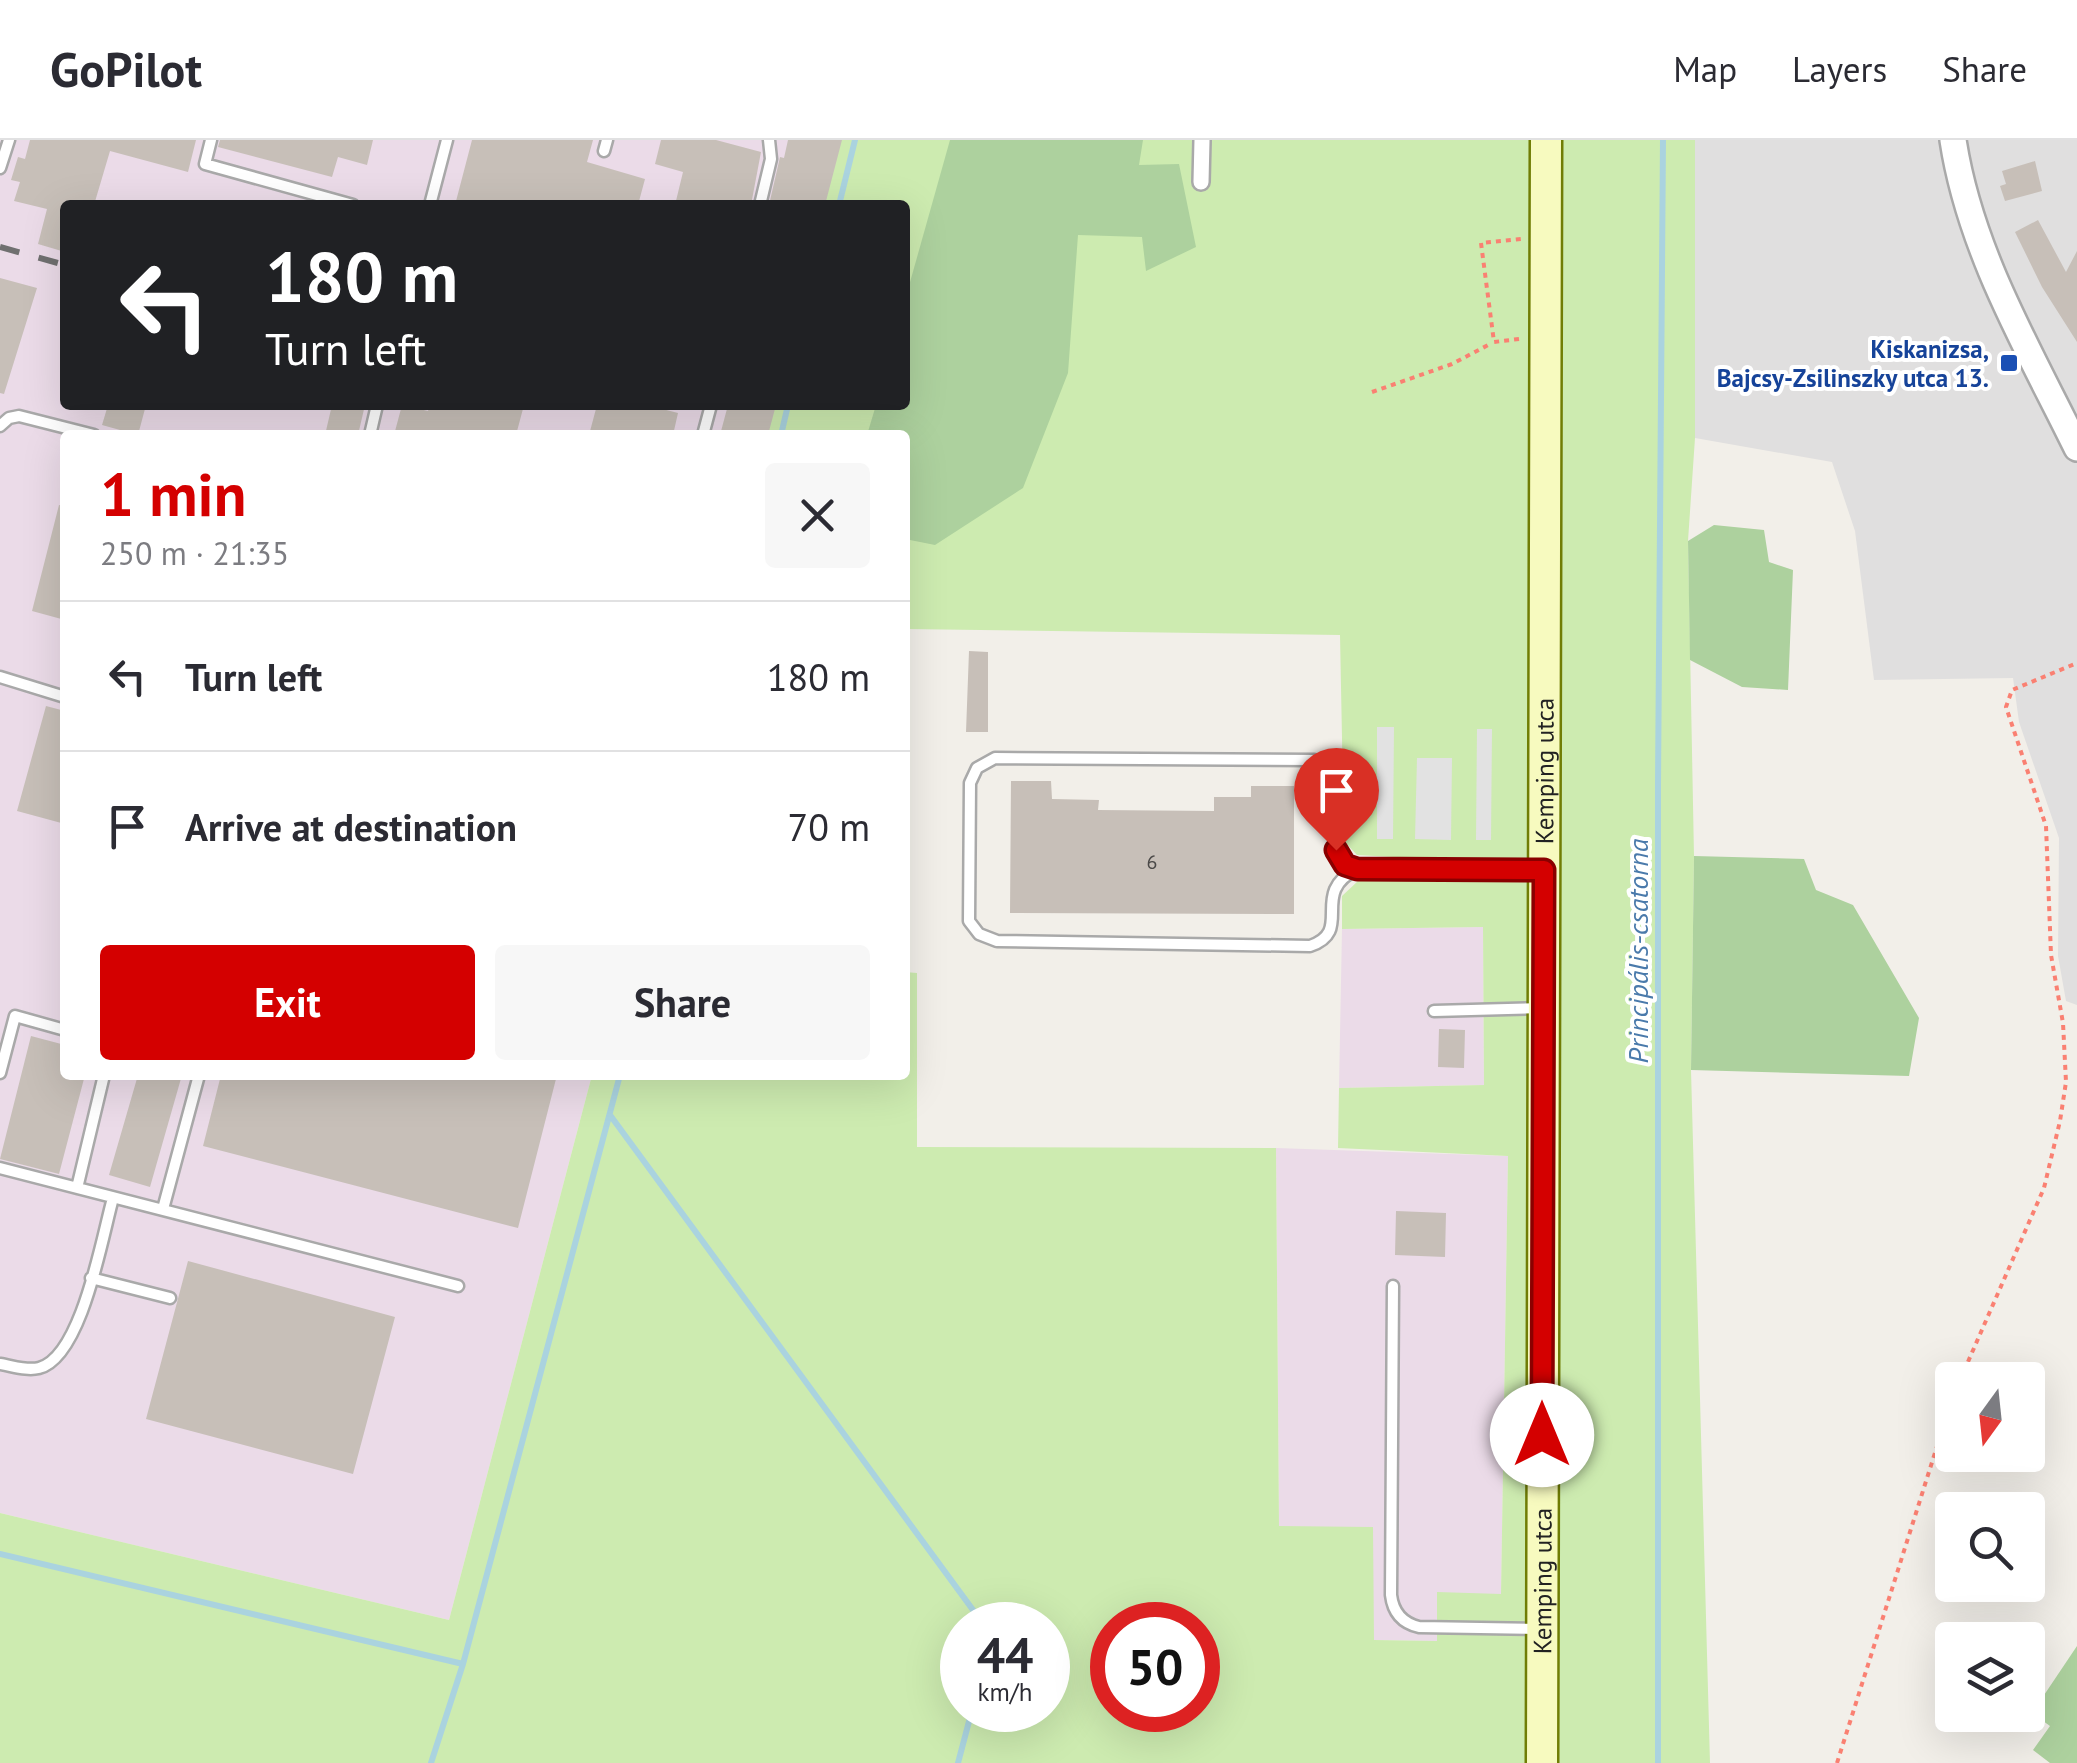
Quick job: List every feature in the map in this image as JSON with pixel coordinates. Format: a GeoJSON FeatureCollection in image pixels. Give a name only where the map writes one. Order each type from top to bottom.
{"type":"FeatureCollection","features":[{"type":"Feature","properties":{"kind":"main road","name":"Kemping utca"},"geometry":{"type":"LineString","coordinates":[[1542,1763],[1546,140]]}},
{"type":"Feature","properties":{"kind":"street"},"geometry":{"type":"LineString","coordinates":[[1201,182],[1202,140]]}},
{"type":"Feature","properties":{"kind":"street"},"geometry":{"type":"LineString","coordinates":[[1953,140],[1958,178],[1986,263],[2077,448]]}},
{"type":"Feature","properties":{"kind":"lane"},"geometry":{"type":"LineString","coordinates":[[0,168],[8,140]]}},
{"type":"Feature","properties":{"kind":"lane"},"geometry":{"type":"LineString","coordinates":[[211,140],[204,164],[335,200]]}},
{"type":"Feature","properties":{"kind":"lane"},"geometry":{"type":"LineString","coordinates":[[431,200],[447,140]]}},
{"type":"Feature","properties":{"kind":"lane"},"geometry":{"type":"LineString","coordinates":[[761,200],[771,159],[770,140]]}},
{"type":"Feature","properties":{"kind":"lane"},"geometry":{"type":"LineString","coordinates":[[0,426],[19,416],[74,430]]}},
{"type":"Feature","properties":{"kind":"lane"},"geometry":{"type":"LineString","coordinates":[[0,678],[60,696]]}},
{"type":"Feature","properties":{"kind":"lane"},"geometry":{"type":"LineString","coordinates":[[1357,869],[1338,880],[1333,892],[1331,930],[1310,946],[997,941],[979,934],[969,920],[970,782],[977,768],[994,758],[1314,760],[1329,769],[1334,780],[1338,856],[1345,865],[1357,869],[1544,870]]}},
{"type":"Feature","properties":{"kind":"lane"},"geometry":{"type":"LineString","coordinates":[[1434,1011],[1544,1008]]}},
{"type":"Feature","properties":{"kind":"lane"},"geometry":{"type":"LineString","coordinates":[[0,1073],[15,1016],[60,1029]]}},
{"type":"Feature","properties":{"kind":"lane"},"geometry":{"type":"LineString","coordinates":[[77,1188],[103,1080]]}},
{"type":"Feature","properties":{"kind":"lane"},"geometry":{"type":"LineString","coordinates":[[163,1210],[197,1080]]}},
{"type":"Feature","properties":{"kind":"lane"},"geometry":{"type":"LineString","coordinates":[[0,1168],[458,1286]]}},
{"type":"Feature","properties":{"kind":"lane"},"geometry":{"type":"LineString","coordinates":[[0,1364],[39,1368],[63,1351],[76,1327],[113,1198]]}},
{"type":"Feature","properties":{"kind":"lane"},"geometry":{"type":"LineString","coordinates":[[91,1278],[170,1298]]}},
{"type":"Feature","properties":{"kind":"lane"},"geometry":{"type":"LineString","coordinates":[[1393,1286],[1391,1595],[1395,1610],[1404,1622],[1419,1627],[1541,1628]]}},
{"type":"Feature","properties":{"kind":"path"},"geometry":{"type":"LineString","coordinates":[[1494,342],[1481,243],[1546,236]]}},
{"type":"Feature","properties":{"kind":"path"},"geometry":{"type":"LineString","coordinates":[[1372,392],[1452,364],[1494,342],[1546,335]]}},
{"type":"Feature","properties":{"kind":"path"},"geometry":{"type":"LineString","coordinates":[[1968,1362],[2044,1188],[2066,1082],[2052,955],[2046,826],[2006,707],[2012,690],[2077,663]]}},
{"type":"Feature","properties":{"kind":"path"},"geometry":{"type":"LineString","coordinates":[[1838,1763],[1935,1453]]}},
{"type":"Feature","properties":{"kind":"shaded area"},"geometry":{"type":"Polygon","coordinates":[[[0,140],[837,140],[821,200],[60,200],[60,410],[767,410],[761,430],[60,430],[60,1080],[591,1080],[449,1620],[0,1513],[0,140]]]}},
{"type":"Feature","properties":{"kind":"shaded area"},"geometry":{"type":"Polygon","coordinates":[[[1695,140],[2077,140],[2077,1005],[2066,1001],[2058,956],[2059,838],[2019,722],[2013,678],[1874,680],[1855,531],[1832,462],[1695,438],[1695,140]]]}},
{"type":"Feature","properties":{"kind":"shaded area"},"geometry":{"type":"Polygon","coordinates":[[[1377,727],[1394,727],[1393,839],[1377,839],[1377,727]]]}},
{"type":"Feature","properties":{"kind":"shaded area"},"geometry":{"type":"Polygon","coordinates":[[[1477,729],[1492,729],[1491,840],[1476,840],[1477,729]]]}},
{"type":"Feature","properties":{"kind":"shaded area"},"geometry":{"type":"Polygon","coordinates":[[[1417,758],[1452,758],[1451,840],[1415,839],[1417,758]]]}},
{"type":"Feature","properties":{"kind":"shaded area"},"geometry":{"type":"Polygon","coordinates":[[[1483,927],[1484,1085],[1339,1088],[1342,929],[1483,927]]]}},
{"type":"Feature","properties":{"kind":"shaded area"},"geometry":{"type":"Polygon","coordinates":[[[1276,1148],[1508,1156],[1501,1595],[1438,1641],[1374,1640],[1279,1526],[1276,1148]]]}},
{"type":"Feature","properties":{"kind":"green space"},"geometry":{"type":"Polygon","coordinates":[[[837,140],[1695,140],[1695,438],[1688,541],[1694,856],[1691,1070],[1710,1763],[0,1763],[0,1513],[449,1620],[591,1080],[910,1080],[910,972],[917,973],[917,1147],[1276,1148],[1279,1526],[1373,1527],[1374,1640],[1437,1641],[1437,1592],[1501,1594],[1508,1156],[1338,1148],[1339,1088],[1484,1085],[1483,927],[1342,929],[1342,896],[1358,881],[1392,881],[1393,857],[1357,855],[1344,841],[1340,635],[910,629],[910,430],[761,430],[767,410],[910,410],[910,200],[821,200],[837,140]]]}},
{"type":"Feature","properties":{"kind":"green space"},"geometry":{"type":"Polygon","coordinates":[[[950,140],[1143,140],[1139,165],[1179,164],[1196,247],[1146,271],[1142,237],[1078,235],[1068,373],[1023,488],[935,545],[910,540],[910,430],[868,430],[874,410],[910,410],[910,282],[950,140]]]}},
{"type":"Feature","properties":{"kind":"green space"},"geometry":{"type":"Polygon","coordinates":[[[1714,525],[1764,530],[1769,562],[1793,570],[1788,690],[1742,687],[1690,660],[1688,541],[1714,525]]]}},
{"type":"Feature","properties":{"kind":"green space"},"geometry":{"type":"Polygon","coordinates":[[[1694,856],[1804,859],[1816,890],[1853,905],[1919,1018],[1909,1076],[1691,1070],[1694,856]]]}},
{"type":"Feature","properties":{"kind":"green space"},"geometry":{"type":"Polygon","coordinates":[[[2077,1646],[2077,1763],[2050,1763],[2033,1750],[2050,1726],[2045,1722],[2045,1694],[2077,1646]]]}},
{"type":"Feature","properties":{"kind":"building"},"geometry":{"type":"Polygon","coordinates":[[[30,140],[196,140],[188,172],[110,151],[95,200],[60,200],[60,251],[38,244],[47,209],[14,201],[20,182],[11,180],[18,157],[25,159],[30,140]]]}},
{"type":"Feature","properties":{"kind":"building"},"geometry":{"type":"Polygon","coordinates":[[[220,140],[373,140],[367,165],[338,157],[332,177],[218,147],[220,140]]]}},
{"type":"Feature","properties":{"kind":"building"},"geometry":{"type":"Polygon","coordinates":[[[472,140],[593,140],[587,162],[645,179],[639,200],[456,200],[472,140]]]}},
{"type":"Feature","properties":{"kind":"building"},"geometry":{"type":"Polygon","coordinates":[[[661,140],[716,140],[761,152],[752,200],[676,200],[683,172],[655,164],[661,140]]]}},
{"type":"Feature","properties":{"kind":"building"},"geometry":{"type":"Polygon","coordinates":[[[788,140],[842,140],[826,200],[770,200],[780,157],[784,158],[788,140]]]}},
{"type":"Feature","properties":{"kind":"building"},"geometry":{"type":"Polygon","coordinates":[[[2035,161],[2042,191],[2005,201],[2000,186],[2006,184],[2002,171],[2035,161]]]}},
{"type":"Feature","properties":{"kind":"building"},"geometry":{"type":"Polygon","coordinates":[[[2038,220],[2066,272],[2077,251],[2077,342],[2042,287],[2015,232],[2038,220]]]}},
{"type":"Feature","properties":{"kind":"building"},"geometry":{"type":"Polygon","coordinates":[[[0,278],[37,288],[4,394],[0,393],[0,278]]]}},
{"type":"Feature","properties":{"kind":"building"},"geometry":{"type":"Polygon","coordinates":[[[106,410],[145,410],[139,430],[102,425],[106,410]]]}},
{"type":"Feature","properties":{"kind":"building"},"geometry":{"type":"Polygon","coordinates":[[[331,410],[364,410],[359,430],[326,430],[331,410]]]}},
{"type":"Feature","properties":{"kind":"building"},"geometry":{"type":"Polygon","coordinates":[[[401,410],[523,410],[517,430],[395,430],[401,410]]]}},
{"type":"Feature","properties":{"kind":"building"},"geometry":{"type":"Polygon","coordinates":[[[596,410],[678,413],[674,430],[590,430],[596,410]]]}},
{"type":"Feature","properties":{"kind":"building"},"geometry":{"type":"Polygon","coordinates":[[[727,410],[775,410],[769,430],[721,430],[727,410]]]}},
{"type":"Feature","properties":{"kind":"building"},"geometry":{"type":"Polygon","coordinates":[[[59,505],[60,505],[60,619],[32,611],[59,505]]]}},
{"type":"Feature","properties":{"kind":"building"},"geometry":{"type":"Polygon","coordinates":[[[969,651],[988,652],[988,732],[966,732],[969,651]]]}},
{"type":"Feature","properties":{"kind":"building"},"geometry":{"type":"Polygon","coordinates":[[[46,706],[60,710],[60,823],[17,811],[46,706]]]}},
{"type":"Feature","properties":{"kind":"building"},"geometry":{"type":"Polygon","coordinates":[[[1011,781],[1051,781],[1052,799],[1099,800],[1098,810],[1214,811],[1214,797],[1251,797],[1251,786],[1294,786],[1294,914],[1010,913],[1011,781]]]}},
{"type":"Feature","properties":{"kind":"building"},"geometry":{"type":"Polygon","coordinates":[[[1439,1029],[1465,1030],[1464,1068],[1438,1067],[1439,1029]]]}},
{"type":"Feature","properties":{"kind":"building"},"geometry":{"type":"Polygon","coordinates":[[[31,1036],[60,1044],[60,1080],[84,1080],[59,1174],[0,1159],[31,1036]]]}},
{"type":"Feature","properties":{"kind":"building"},"geometry":{"type":"Polygon","coordinates":[[[137,1080],[181,1080],[150,1187],[109,1175],[137,1080]]]}},
{"type":"Feature","properties":{"kind":"building"},"geometry":{"type":"Polygon","coordinates":[[[220,1080],[556,1080],[518,1228],[203,1146],[220,1080]]]}},
{"type":"Feature","properties":{"kind":"building"},"geometry":{"type":"Polygon","coordinates":[[[1396,1211],[1446,1213],[1445,1257],[1395,1255],[1396,1211]]]}},
{"type":"Feature","properties":{"kind":"building"},"geometry":{"type":"Polygon","coordinates":[[[188,1261],[395,1317],[353,1474],[146,1419],[188,1261]]]}},
{"type":"Feature","properties":{"kind":"waterway"},"geometry":{"type":"LineString","coordinates":[[840,200],[855,140]]}},
{"type":"Feature","properties":{"kind":"waterway","name":"Principális-csatorna"},"geometry":{"type":"LineString","coordinates":[[1658,1763],[1658,784],[1663,140]]}},
{"type":"Feature","properties":{"kind":"waterway"},"geometry":{"type":"LineString","coordinates":[[782,430],[787,410]]}},
{"type":"Feature","properties":{"kind":"waterway"},"geometry":{"type":"LineString","coordinates":[[431,1763],[463,1664],[619,1080]]}},
{"type":"Feature","properties":{"kind":"waterway"},"geometry":{"type":"LineString","coordinates":[[610,1115],[967,1602]]}},
{"type":"Feature","properties":{"kind":"waterway"},"geometry":{"type":"LineString","coordinates":[[0,1554],[463,1664]]}},
{"type":"Feature","properties":{"kind":"waterway"},"geometry":{"type":"LineString","coordinates":[[958,1763],[966,1732]]}},
{"type":"Feature","properties":{"kind":"railway"},"geometry":{"type":"LineString","coordinates":[[0,247],[60,264]]}},
{"type":"Feature","properties":{"kind":"place","name":"Kiskanizsa, Bajcsy-Zsilinszky utca 13."},"geometry":{"type":"Point","coordinates":[2009,363]}},
{"type":"Feature","properties":{"kind":"route"},"geometry":{"type":"LineString","coordinates":[[1336,850],[1345,865],[1357,869],[1544,870],[1542,1435]]}}]}
